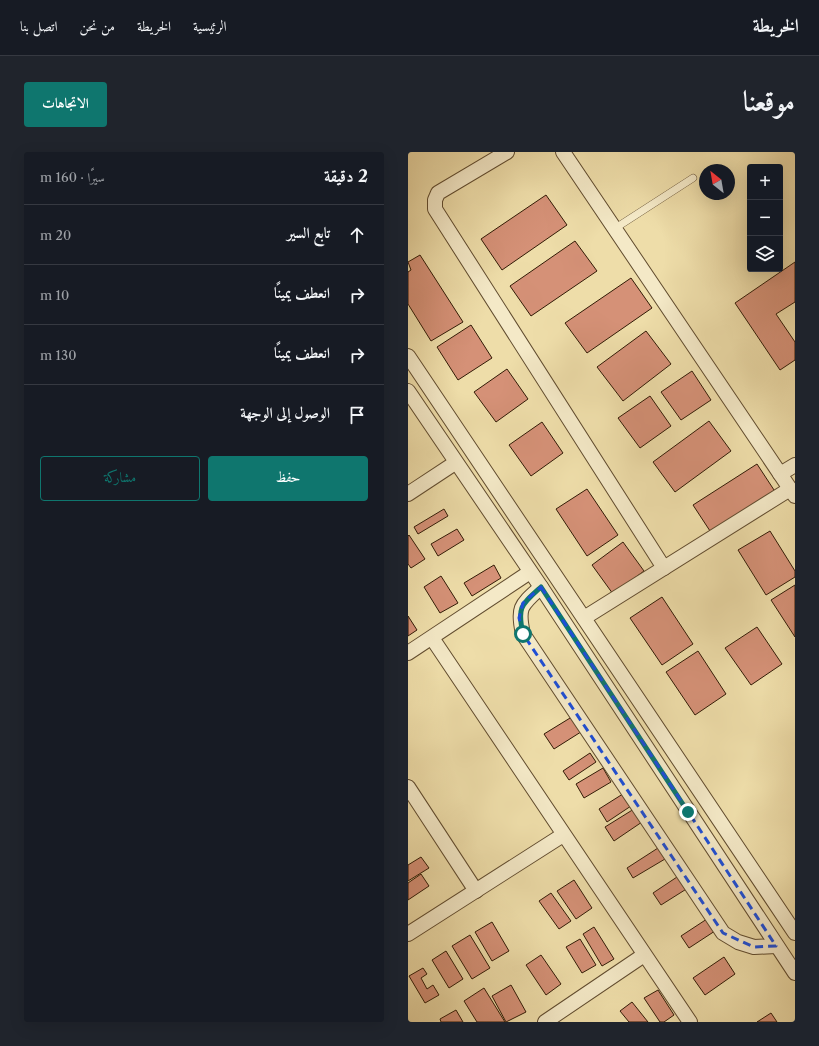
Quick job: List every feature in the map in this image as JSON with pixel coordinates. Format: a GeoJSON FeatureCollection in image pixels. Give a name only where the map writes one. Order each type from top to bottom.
{"type":"FeatureCollection","features":[{"type":"Feature","properties":{"kind":"street"},"geometry":{"type":"LineString","coordinates":[[507,152],[438,193],[435,200],[435,209],[664,568]]}},
{"type":"Feature","properties":{"kind":"street"},"geometry":{"type":"LineString","coordinates":[[563,152],[792,492],[664,568],[584,618]]}},
{"type":"Feature","properties":{"kind":"street"},"geometry":{"type":"LineString","coordinates":[[408,356],[616,667],[790,918],[795,932]]}},
{"type":"Feature","properties":{"kind":"street"},"geometry":{"type":"LineString","coordinates":[[408,391],[541,587],[795,973]]}},
{"type":"Feature","properties":{"kind":"street"},"geometry":{"type":"LineString","coordinates":[[408,494],[455,462]]}},
{"type":"Feature","properties":{"kind":"street"},"geometry":{"type":"LineString","coordinates":[[780,474],[795,464]]}},
{"type":"Feature","properties":{"kind":"street"},"geometry":{"type":"LineString","coordinates":[[408,653],[530,572]]}},
{"type":"Feature","properties":{"kind":"street"},"geometry":{"type":"LineString","coordinates":[[541,587],[523,603],[519,618],[523,634],[723,932],[738,942],[754,947],[776,946]]}},
{"type":"Feature","properties":{"kind":"street"},"geometry":{"type":"LineString","coordinates":[[432,638],[690,1022]]}},
{"type":"Feature","properties":{"kind":"street"},"geometry":{"type":"LineString","coordinates":[[599,677],[616,667]]}},
{"type":"Feature","properties":{"kind":"street"},"geometry":{"type":"LineString","coordinates":[[408,787],[476,890]]}},
{"type":"Feature","properties":{"kind":"street"},"geometry":{"type":"LineString","coordinates":[[408,934],[563,835]]}},
{"type":"Feature","properties":{"kind":"street"},"geometry":{"type":"LineString","coordinates":[[545,1022],[644,955]]}},
{"type":"Feature","properties":{"kind":"lane"},"geometry":{"type":"LineString","coordinates":[[614,228],[693,178]]}},
{"type":"Feature","properties":{"kind":"highlighted area"},"geometry":{"type":"Polygon","coordinates":[[[541,587],[776,946],[754,947],[723,933],[523,634],[519,618],[523,603],[541,587]]]}},
{"type":"Feature","properties":{"kind":"building"},"geometry":{"type":"Polygon","coordinates":[[[546,195],[567,225],[502,270],[481,239],[546,195]]]}},
{"type":"Feature","properties":{"kind":"building"},"geometry":{"type":"Polygon","coordinates":[[[575,241],[597,271],[531,316],[510,286],[575,241]]]}},
{"type":"Feature","properties":{"kind":"building"},"geometry":{"type":"Polygon","coordinates":[[[420,255],[463,322],[431,341],[408,304],[408,272],[411,270],[408,262],[420,255]]]}},
{"type":"Feature","properties":{"kind":"building"},"geometry":{"type":"Polygon","coordinates":[[[795,262],[795,302],[776,314],[795,342],[795,360],[780,370],[735,303],[780,272],[783,272],[783,270],[795,262]]]}},
{"type":"Feature","properties":{"kind":"building"},"geometry":{"type":"Polygon","coordinates":[[[631,278],[652,308],[587,353],[565,323],[631,278]]]}},
{"type":"Feature","properties":{"kind":"building"},"geometry":{"type":"Polygon","coordinates":[[[471,325],[492,358],[458,380],[437,347],[471,325]]]}},
{"type":"Feature","properties":{"kind":"building"},"geometry":{"type":"Polygon","coordinates":[[[646,331],[671,364],[623,401],[597,367],[646,331]]]}},
{"type":"Feature","properties":{"kind":"building"},"geometry":{"type":"Polygon","coordinates":[[[507,369],[528,399],[496,422],[474,392],[507,369]]]}},
{"type":"Feature","properties":{"kind":"building"},"geometry":{"type":"Polygon","coordinates":[[[692,371],[711,400],[681,420],[661,392],[692,371]]]}},
{"type":"Feature","properties":{"kind":"building"},"geometry":{"type":"Polygon","coordinates":[[[650,396],[671,426],[640,448],[618,418],[650,396]]]}},
{"type":"Feature","properties":{"kind":"building"},"geometry":{"type":"Polygon","coordinates":[[[709,421],[731,451],[675,492],[653,462],[709,421]]]}},
{"type":"Feature","properties":{"kind":"building"},"geometry":{"type":"Polygon","coordinates":[[[542,422],[563,453],[531,476],[509,445],[542,422]]]}},
{"type":"Feature","properties":{"kind":"building"},"geometry":{"type":"Polygon","coordinates":[[[757,464],[776,493],[712,534],[693,505],[757,464]]]}},
{"type":"Feature","properties":{"kind":"building"},"geometry":{"type":"Polygon","coordinates":[[[587,489],[618,535],[587,556],[556,509],[587,489]]]}},
{"type":"Feature","properties":{"kind":"building"},"geometry":{"type":"Polygon","coordinates":[[[444,509],[448,516],[418,534],[414,527],[444,509]]]}},
{"type":"Feature","properties":{"kind":"building"},"geometry":{"type":"Polygon","coordinates":[[[457,529],[464,540],[438,556],[431,544],[457,529]]]}},
{"type":"Feature","properties":{"kind":"building"},"geometry":{"type":"Polygon","coordinates":[[[770,531],[795,571],[795,577],[766,595],[738,550],[770,531]]]}},
{"type":"Feature","properties":{"kind":"building"},"geometry":{"type":"Polygon","coordinates":[[[409,535],[425,559],[411,568],[408,564],[409,535]]]}},
{"type":"Feature","properties":{"kind":"building"},"geometry":{"type":"Polygon","coordinates":[[[623,542],[644,571],[613,594],[592,565],[623,542]]]}},
{"type":"Feature","properties":{"kind":"building"},"geometry":{"type":"Polygon","coordinates":[[[494,565],[501,578],[472,596],[464,583],[494,565]]]}},
{"type":"Feature","properties":{"kind":"building"},"geometry":{"type":"Polygon","coordinates":[[[441,576],[458,603],[440,613],[424,587],[441,576]]]}},
{"type":"Feature","properties":{"kind":"building"},"geometry":{"type":"Polygon","coordinates":[[[795,585],[795,637],[771,600],[795,585]]]}},
{"type":"Feature","properties":{"kind":"building"},"geometry":{"type":"Polygon","coordinates":[[[662,597],[693,644],[662,665],[630,618],[662,597]]]}},
{"type":"Feature","properties":{"kind":"building"},"geometry":{"type":"Polygon","coordinates":[[[408,616],[417,630],[408,636],[408,616]]]}},
{"type":"Feature","properties":{"kind":"building"},"geometry":{"type":"Polygon","coordinates":[[[757,627],[782,664],[751,685],[725,648],[757,627]]]}},
{"type":"Feature","properties":{"kind":"building"},"geometry":{"type":"Polygon","coordinates":[[[698,651],[726,694],[695,715],[666,672],[698,651]]]}},
{"type":"Feature","properties":{"kind":"building"},"geometry":{"type":"Polygon","coordinates":[[[575,715],[584,730],[554,749],[544,734],[575,715]]]}},
{"type":"Feature","properties":{"kind":"building"},"geometry":{"type":"Polygon","coordinates":[[[590,753],[596,762],[569,780],[563,771],[590,753]]]}},
{"type":"Feature","properties":{"kind":"building"},"geometry":{"type":"Polygon","coordinates":[[[603,768],[611,782],[584,798],[576,784],[603,768]]]}},
{"type":"Feature","properties":{"kind":"building"},"geometry":{"type":"Polygon","coordinates":[[[626,792],[634,804],[607,822],[599,809],[626,792]]]}},
{"type":"Feature","properties":{"kind":"building"},"geometry":{"type":"Polygon","coordinates":[[[634,809],[642,822],[614,841],[605,827],[634,809]]]}},
{"type":"Feature","properties":{"kind":"building"},"geometry":{"type":"Polygon","coordinates":[[[658,848],[665,859],[633,878],[627,868],[658,848]]]}},
{"type":"Feature","properties":{"kind":"building"},"geometry":{"type":"Polygon","coordinates":[[[421,857],[429,868],[408,881],[408,865],[421,857]]]}},
{"type":"Feature","properties":{"kind":"building"},"geometry":{"type":"Polygon","coordinates":[[[421,874],[429,886],[408,900],[408,883],[421,874]]]}},
{"type":"Feature","properties":{"kind":"building"},"geometry":{"type":"Polygon","coordinates":[[[680,875],[688,888],[661,905],[653,893],[680,875]]]}},
{"type":"Feature","properties":{"kind":"building"},"geometry":{"type":"Polygon","coordinates":[[[574,880],[592,908],[576,919],[557,891],[574,880]]]}},
{"type":"Feature","properties":{"kind":"building"},"geometry":{"type":"Polygon","coordinates":[[[551,893],[571,921],[559,929],[539,901],[551,893]]]}},
{"type":"Feature","properties":{"kind":"building"},"geometry":{"type":"Polygon","coordinates":[[[710,917],[718,929],[689,948],[681,936],[710,917]]]}},
{"type":"Feature","properties":{"kind":"building"},"geometry":{"type":"Polygon","coordinates":[[[492,922],[509,951],[492,961],[475,932],[492,922]]]}},
{"type":"Feature","properties":{"kind":"building"},"geometry":{"type":"Polygon","coordinates":[[[594,927],[614,959],[602,966],[583,934],[594,927]]]}},
{"type":"Feature","properties":{"kind":"building"},"geometry":{"type":"Polygon","coordinates":[[[470,935],[490,968],[472,979],[452,946],[470,935]]]}},
{"type":"Feature","properties":{"kind":"building"},"geometry":{"type":"Polygon","coordinates":[[[580,939],[596,965],[582,973],[566,947],[580,939]]]}},
{"type":"Feature","properties":{"kind":"building"},"geometry":{"type":"Polygon","coordinates":[[[446,951],[463,979],[449,988],[432,960],[446,951]]]}},
{"type":"Feature","properties":{"kind":"building"},"geometry":{"type":"Polygon","coordinates":[[[541,955],[561,984],[546,995],[526,965],[541,955]]]}},
{"type":"Feature","properties":{"kind":"building"},"geometry":{"type":"Polygon","coordinates":[[[724,957],[735,974],[705,995],[693,978],[724,957]]]}},
{"type":"Feature","properties":{"kind":"building"},"geometry":{"type":"Polygon","coordinates":[[[423,968],[427,974],[421,978],[427,989],[433,985],[439,995],[425,1003],[409,976],[423,968]]]}},
{"type":"Feature","properties":{"kind":"building"},"geometry":{"type":"Polygon","coordinates":[[[511,985],[526,1012],[506,1022],[492,996],[511,985]]]}},
{"type":"Feature","properties":{"kind":"building"},"geometry":{"type":"Polygon","coordinates":[[[484,988],[505,1022],[477,1022],[464,1001],[484,988]]]}},
{"type":"Feature","properties":{"kind":"building"},"geometry":{"type":"Polygon","coordinates":[[[658,990],[674,1015],[664,1022],[660,1022],[644,998],[658,990]]]}},
{"type":"Feature","properties":{"kind":"building"},"geometry":{"type":"Polygon","coordinates":[[[632,1002],[648,1022],[629,1022],[620,1011],[632,1002]]]}},
{"type":"Feature","properties":{"kind":"building"},"geometry":{"type":"Polygon","coordinates":[[[456,1010],[463,1022],[441,1022],[440,1019],[456,1010]]]}},
{"type":"Feature","properties":{"kind":"building"},"geometry":{"type":"Polygon","coordinates":[[[771,1013],[777,1022],[757,1022],[771,1013]]]}},
{"type":"Feature","properties":{"kind":"route"},"geometry":{"type":"LineString","coordinates":[[523,634],[519,618],[523,603],[541,587],[688,812]]}}]}
